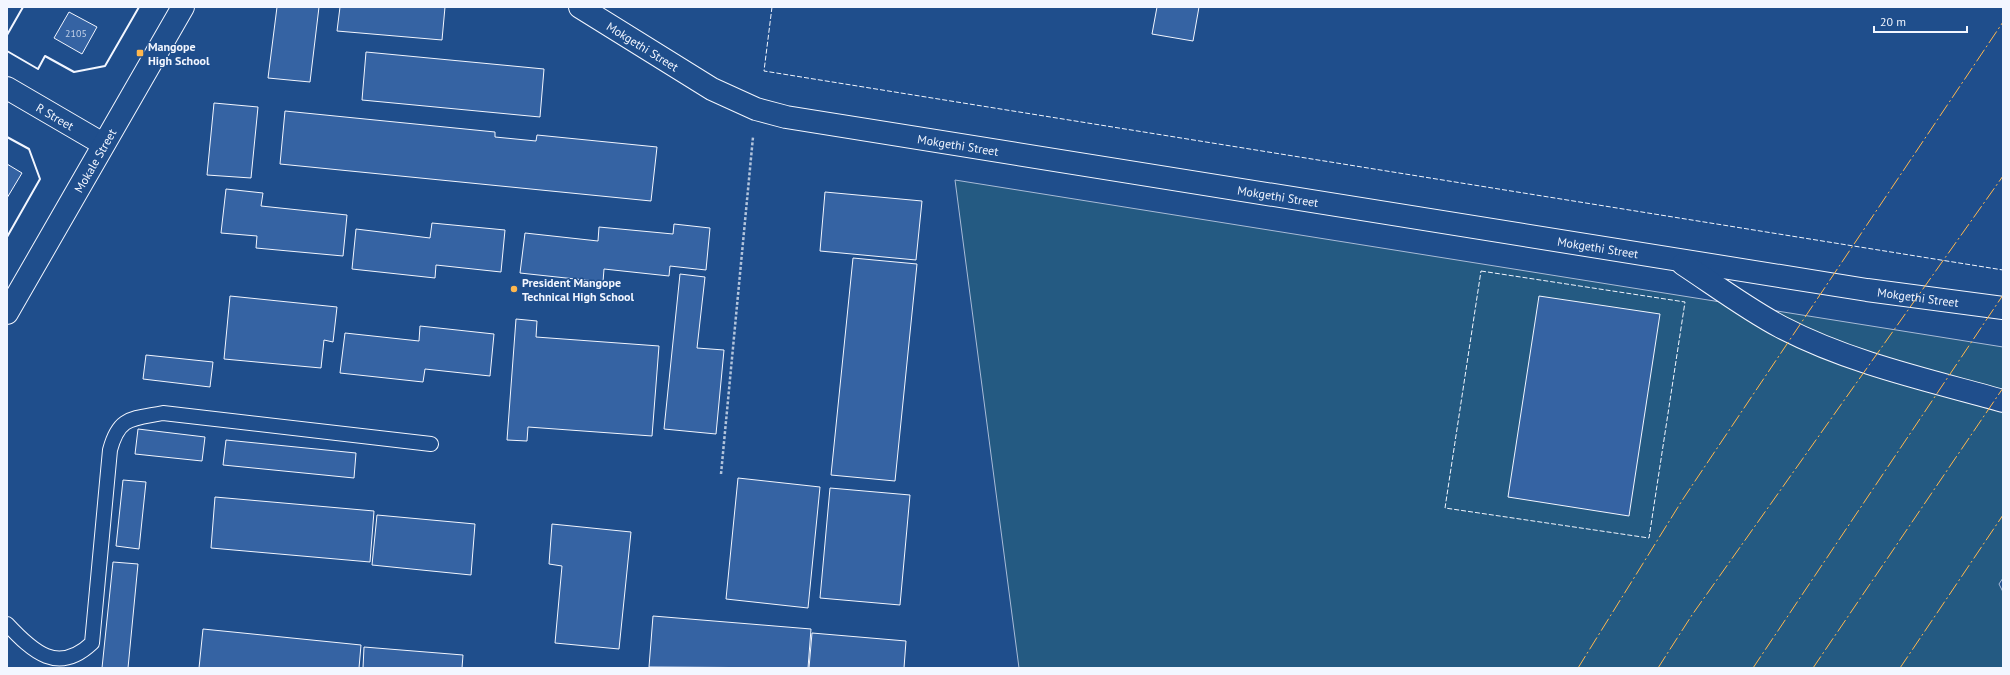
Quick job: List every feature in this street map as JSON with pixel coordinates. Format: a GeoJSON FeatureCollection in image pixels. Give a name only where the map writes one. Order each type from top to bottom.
{"type":"FeatureCollection","features":[{"type":"Feature","properties":{"kind":"street","name":"Mokale Street"},"geometry":{"type":"LineString","coordinates":[[7,313],[183,7]]}},
{"type":"Feature","properties":{"kind":"street","name":"Mokgethi Street"},"geometry":{"type":"LineString","coordinates":[[590,10],[712,89],[756,109],[786,117],[1866,290],[2003,308]]}},
{"type":"Feature","properties":{"kind":"street","name":"R Street"},"geometry":{"type":"LineString","coordinates":[[7,88],[103,144]]}},
{"type":"Feature","properties":{"kind":"street"},"geometry":{"type":"LineString","coordinates":[[1678,260],[1780,326],[1808,339],[1876,365],[2003,401]]}},
{"type":"Feature","properties":{"kind":"lane"},"geometry":{"type":"LineString","coordinates":[[7,624],[31,650],[49,660],[64,661],[82,655],[92,644],[110,450],[114,434],[122,424],[137,418],[163,413],[431,444]]}},
{"type":"Feature","properties":{"kind":"path"},"geometry":{"type":"LineString","coordinates":[[721,474],[756,109]]}},
{"type":"Feature","properties":{"kind":"shaded area"},"geometry":{"type":"Polygon","coordinates":[[[955,180],[2003,347],[2003,578],[1999,584],[2003,592],[2003,668],[1019,668],[955,180]]]}},
{"type":"Feature","properties":{"kind":"building"},"geometry":{"type":"Polygon","coordinates":[[[277,7],[319,7],[310,82],[268,78],[277,7]]]}},
{"type":"Feature","properties":{"kind":"building"},"geometry":{"type":"Polygon","coordinates":[[[340,7],[445,7],[442,40],[337,31],[340,7]]]}},
{"type":"Feature","properties":{"kind":"building"},"geometry":{"type":"Polygon","coordinates":[[[1157,7],[1199,7],[1193,41],[1152,34],[1157,7]]]}},
{"type":"Feature","properties":{"kind":"building"},"geometry":{"type":"Polygon","coordinates":[[[69,12],[97,27],[82,54],[54,38],[69,12]]]}},
{"type":"Feature","properties":{"kind":"building"},"geometry":{"type":"Polygon","coordinates":[[[366,52],[544,69],[540,117],[362,100],[366,52]]]}},
{"type":"Feature","properties":{"kind":"building"},"geometry":{"type":"Polygon","coordinates":[[[214,103],[258,107],[251,178],[207,175],[214,103]]]}},
{"type":"Feature","properties":{"kind":"building"},"geometry":{"type":"Polygon","coordinates":[[[285,111],[495,132],[495,137],[536,141],[537,135],[657,147],[651,201],[280,164],[285,111]]]}},
{"type":"Feature","properties":{"kind":"building"},"geometry":{"type":"Polygon","coordinates":[[[7,164],[22,173],[7,198],[7,164]]]}},
{"type":"Feature","properties":{"kind":"building"},"geometry":{"type":"Polygon","coordinates":[[[226,189],[263,193],[261,206],[347,215],[343,256],[256,248],[257,236],[221,233],[226,189]]]}},
{"type":"Feature","properties":{"kind":"building"},"geometry":{"type":"Polygon","coordinates":[[[825,192],[922,201],[916,260],[820,251],[825,192]]]}},
{"type":"Feature","properties":{"kind":"building"},"geometry":{"type":"Polygon","coordinates":[[[432,223],[505,230],[501,272],[436,265],[435,278],[352,269],[356,229],[430,238],[432,223]]]}},
{"type":"Feature","properties":{"kind":"building"},"geometry":{"type":"Polygon","coordinates":[[[674,224],[710,228],[706,270],[670,266],[669,276],[604,269],[603,282],[520,273],[525,233],[598,241],[599,227],[673,234],[674,224]]]}},
{"type":"Feature","properties":{"kind":"building"},"geometry":{"type":"Polygon","coordinates":[[[853,258],[917,264],[895,481],[831,475],[853,258]]]}},
{"type":"Feature","properties":{"kind":"building"},"geometry":{"type":"Polygon","coordinates":[[[680,274],[705,277],[697,348],[724,350],[716,434],[664,429],[680,274]]]}},
{"type":"Feature","properties":{"kind":"building"},"geometry":{"type":"Polygon","coordinates":[[[230,296],[337,307],[333,342],[324,340],[321,368],[224,359],[230,296]]]}},
{"type":"Feature","properties":{"kind":"building"},"geometry":{"type":"Polygon","coordinates":[[[1539,296],[1660,314],[1629,516],[1508,497],[1539,296]]]}},
{"type":"Feature","properties":{"kind":"building"},"geometry":{"type":"Polygon","coordinates":[[[516,319],[537,321],[536,337],[659,346],[652,436],[528,427],[527,441],[507,440],[516,319]]]}},
{"type":"Feature","properties":{"kind":"building"},"geometry":{"type":"Polygon","coordinates":[[[420,326],[494,334],[490,376],[425,369],[423,382],[340,373],[345,333],[419,341],[420,326]]]}},
{"type":"Feature","properties":{"kind":"building"},"geometry":{"type":"Polygon","coordinates":[[[146,355],[213,362],[210,387],[143,379],[146,355]]]}},
{"type":"Feature","properties":{"kind":"building"},"geometry":{"type":"Polygon","coordinates":[[[138,429],[205,437],[202,461],[135,454],[138,429]]]}},
{"type":"Feature","properties":{"kind":"building"},"geometry":{"type":"Polygon","coordinates":[[[226,440],[356,453],[354,478],[223,465],[226,440]]]}},
{"type":"Feature","properties":{"kind":"building"},"geometry":{"type":"Polygon","coordinates":[[[738,478],[820,487],[808,608],[726,599],[738,478]]]}},
{"type":"Feature","properties":{"kind":"building"},"geometry":{"type":"Polygon","coordinates":[[[123,480],[146,482],[139,549],[116,546],[123,480]]]}},
{"type":"Feature","properties":{"kind":"building"},"geometry":{"type":"Polygon","coordinates":[[[830,488],[910,495],[900,605],[820,598],[830,488]]]}},
{"type":"Feature","properties":{"kind":"building"},"geometry":{"type":"Polygon","coordinates":[[[215,497],[374,511],[370,562],[211,548],[215,497]]]}},
{"type":"Feature","properties":{"kind":"building"},"geometry":{"type":"Polygon","coordinates":[[[377,515],[475,524],[471,575],[372,565],[377,515]]]}},
{"type":"Feature","properties":{"kind":"building"},"geometry":{"type":"Polygon","coordinates":[[[552,524],[631,532],[619,649],[555,643],[562,566],[549,564],[552,524]]]}},
{"type":"Feature","properties":{"kind":"building"},"geometry":{"type":"Polygon","coordinates":[[[113,562],[138,564],[128,668],[102,668],[113,562]]]}},
{"type":"Feature","properties":{"kind":"building"},"geometry":{"type":"Polygon","coordinates":[[[653,616],[811,629],[808,668],[649,667],[653,616]]]}},
{"type":"Feature","properties":{"kind":"building"},"geometry":{"type":"Polygon","coordinates":[[[203,629],[361,645],[359,668],[199,668],[203,629]]]}},
{"type":"Feature","properties":{"kind":"building"},"geometry":{"type":"Polygon","coordinates":[[[812,633],[906,641],[904,668],[809,668],[812,633]]]}},
{"type":"Feature","properties":{"kind":"building"},"geometry":{"type":"Polygon","coordinates":[[[364,647],[463,655],[462,668],[363,668],[364,647]]]}},
{"type":"Feature","properties":{"kind":"fence"},"geometry":{"type":"LineString","coordinates":[[772,7],[764,71],[2003,270]]}},
{"type":"Feature","properties":{"kind":"fence"},"geometry":{"type":"LineString","coordinates":[[1481,271],[1685,302],[1649,538],[1445,508],[1481,271]]}},
{"type":"Feature","properties":{"kind":"wall"},"geometry":{"type":"LineString","coordinates":[[7,35],[23,7]]}},
{"type":"Feature","properties":{"kind":"wall"},"geometry":{"type":"LineString","coordinates":[[7,51],[38,69],[45,56],[74,72],[105,66],[139,7]]}},
{"type":"Feature","properties":{"kind":"wall"},"geometry":{"type":"LineString","coordinates":[[7,137],[29,149],[40,179],[7,237]]}},
{"type":"Feature","properties":{"kind":"power"},"geometry":{"type":"LineString","coordinates":[[1578,668],[1683,499],[2003,22]]}},
{"type":"Feature","properties":{"kind":"power"},"geometry":{"type":"LineString","coordinates":[[1658,668],[1692,615],[2003,176]]}},
{"type":"Feature","properties":{"kind":"power"},"geometry":{"type":"LineString","coordinates":[[1753,668],[2003,295]]}},
{"type":"Feature","properties":{"kind":"power"},"geometry":{"type":"LineString","coordinates":[[1813,668],[2003,388]]}},
{"type":"Feature","properties":{"kind":"power"},"geometry":{"type":"LineString","coordinates":[[1900,668],[2003,515]]}},
{"type":"Feature","properties":{"kind":"place","name":"Mangope High School"},"geometry":{"type":"Point","coordinates":[140,53]}},
{"type":"Feature","properties":{"kind":"place","name":"President Mangope Technical High School"},"geometry":{"type":"Point","coordinates":[514,289]}}]}
